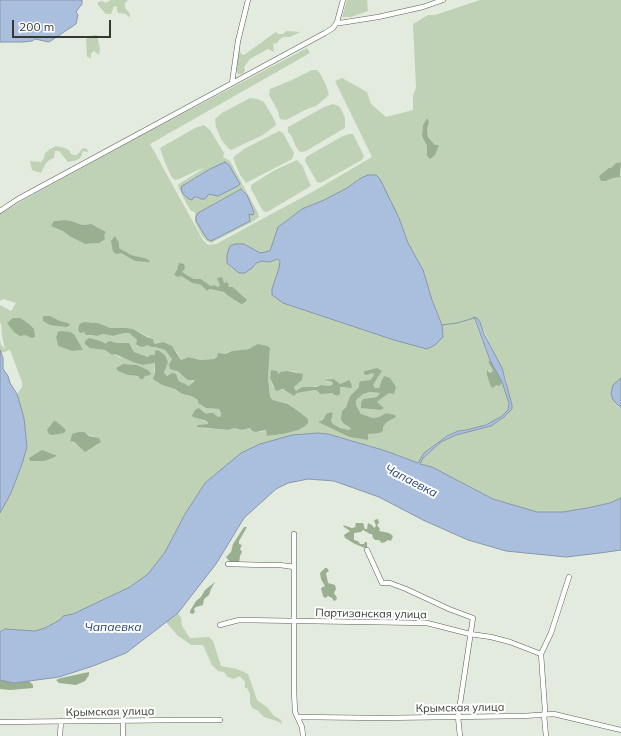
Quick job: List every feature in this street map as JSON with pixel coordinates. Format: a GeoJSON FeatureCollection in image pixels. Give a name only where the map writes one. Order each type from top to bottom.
{"type":"FeatureCollection","features":[{"type":"Feature","properties":{"kind":"street"},"geometry":{"type":"LineString","coordinates":[[232,83],[238,41],[248,0]]}},
{"type":"Feature","properties":{"kind":"street"},"geometry":{"type":"LineString","coordinates":[[0,211],[18,199],[325,33],[333,28],[343,0]]}},
{"type":"Feature","properties":{"kind":"street"},"geometry":{"type":"LineString","coordinates":[[336,22],[340,23],[378,17],[423,7],[443,0]]}},
{"type":"Feature","properties":{"kind":"street"},"geometry":{"type":"LineString","coordinates":[[294,534],[294,691],[295,712],[302,727],[303,736]]}},
{"type":"Feature","properties":{"kind":"street","name":"Партизанская улица"},"geometry":{"type":"LineString","coordinates":[[367,550],[382,583],[390,583],[406,589],[449,609],[473,618],[470,634]]}},
{"type":"Feature","properties":{"kind":"street"},"geometry":{"type":"LineString","coordinates":[[228,564],[264,566],[280,565],[294,567]]}},
{"type":"Feature","properties":{"kind":"street"},"geometry":{"type":"LineString","coordinates":[[546,736],[541,654],[551,634],[569,577]]}},
{"type":"Feature","properties":{"kind":"street","name":"Партизанская улица"},"geometry":{"type":"LineString","coordinates":[[220,625],[239,620],[427,623],[510,642],[541,654]]}},
{"type":"Feature","properties":{"kind":"street"},"geometry":{"type":"LineString","coordinates":[[460,736],[458,717],[470,634]]}},
{"type":"Feature","properties":{"kind":"street","name":"Крымская улица"},"geometry":{"type":"LineString","coordinates":[[298,717],[458,717],[554,714],[621,730]]}},
{"type":"Feature","properties":{"kind":"street"},"geometry":{"type":"LineString","coordinates":[[123,720],[123,736]]}},
{"type":"Feature","properties":{"kind":"street","name":"Крымская улица"},"geometry":{"type":"LineString","coordinates":[[0,722],[220,720]]}},
{"type":"Feature","properties":{"kind":"street"},"geometry":{"type":"LineString","coordinates":[[60,736],[61,721]]}},
{"type":"Feature","properties":{"kind":"green space"},"geometry":{"type":"Polygon","coordinates":[[[111,0],[128,0],[125,3],[125,8],[130,14],[130,18],[126,14],[118,13],[117,7],[114,6],[111,14],[106,14],[98,5],[98,2],[102,1],[106,3],[111,0]]]}},
{"type":"Feature","properties":{"kind":"green space"},"geometry":{"type":"Polygon","coordinates":[[[347,0],[367,0],[368,11],[351,17],[342,17],[347,0]]]}},
{"type":"Feature","properties":{"kind":"green space"},"geometry":{"type":"Polygon","coordinates":[[[480,0],[621,0],[621,162],[616,163],[611,168],[610,179],[621,176],[621,378],[613,385],[618,407],[621,408],[621,498],[610,503],[563,512],[537,512],[493,499],[432,467],[420,464],[423,458],[441,442],[456,435],[491,426],[508,413],[511,401],[506,379],[480,322],[474,320],[490,360],[488,362],[493,372],[491,373],[488,370],[496,385],[500,385],[502,382],[509,403],[507,412],[493,422],[479,427],[458,431],[447,436],[429,449],[418,463],[386,451],[328,434],[318,433],[292,435],[205,483],[185,514],[165,552],[148,574],[130,587],[73,614],[63,616],[60,620],[45,628],[35,631],[5,629],[0,632],[0,513],[11,493],[27,447],[24,418],[17,394],[22,387],[22,382],[10,350],[1,353],[0,350],[0,340],[1,345],[5,349],[1,322],[0,325],[0,305],[11,311],[16,303],[3,299],[0,301],[0,214],[144,134],[307,48],[310,53],[150,144],[203,240],[208,245],[216,244],[314,191],[372,157],[335,81],[342,78],[367,92],[371,104],[386,117],[413,110],[413,95],[416,88],[413,24],[428,15],[435,15],[480,0]],[[426,120],[423,125],[422,136],[427,146],[427,156],[439,145],[435,145],[428,137],[427,129],[429,122],[426,120]],[[361,178],[347,188],[302,209],[278,227],[270,251],[260,253],[244,244],[227,263],[239,273],[256,263],[262,261],[270,262],[277,259],[280,261],[272,289],[272,295],[283,303],[394,340],[435,345],[443,337],[442,324],[432,300],[423,270],[408,243],[399,218],[361,178]],[[65,220],[54,221],[69,236],[85,244],[99,243],[91,224],[83,225],[65,220]],[[178,270],[174,275],[181,276],[192,283],[201,285],[207,291],[210,289],[224,292],[241,304],[244,297],[233,287],[220,285],[218,287],[214,285],[211,286],[201,279],[194,279],[178,270]],[[85,322],[86,335],[97,336],[103,334],[113,336],[129,333],[137,340],[136,344],[147,345],[165,350],[172,359],[174,369],[180,374],[195,380],[189,386],[179,381],[178,377],[170,375],[166,376],[164,373],[168,362],[165,355],[158,350],[156,355],[148,357],[134,352],[131,346],[124,344],[113,343],[106,345],[97,340],[87,346],[105,350],[112,355],[115,354],[119,357],[126,358],[143,365],[155,363],[154,375],[157,381],[162,385],[175,389],[182,394],[191,396],[198,400],[198,403],[206,408],[219,409],[221,416],[218,417],[206,414],[199,408],[201,420],[207,421],[208,425],[199,425],[202,428],[228,430],[235,428],[242,430],[250,428],[252,431],[261,432],[266,430],[268,436],[283,434],[298,411],[288,404],[273,400],[270,397],[268,377],[270,348],[253,347],[228,352],[214,359],[200,360],[189,357],[181,360],[177,352],[163,342],[155,344],[153,339],[133,329],[110,328],[93,322],[85,322]],[[61,331],[56,337],[58,346],[72,351],[83,350],[74,334],[61,331]],[[123,364],[116,368],[128,375],[138,376],[140,379],[143,379],[142,368],[137,365],[123,364]],[[372,369],[364,371],[374,374],[373,378],[370,380],[361,381],[359,387],[350,396],[346,407],[342,411],[348,426],[351,428],[349,430],[340,428],[333,424],[331,421],[333,413],[331,412],[326,414],[323,420],[319,422],[349,437],[368,440],[368,434],[383,431],[383,427],[387,422],[395,417],[386,413],[379,417],[373,418],[361,414],[356,405],[356,400],[363,394],[370,392],[381,393],[377,397],[363,399],[362,408],[380,410],[376,403],[389,393],[381,382],[379,388],[375,388],[373,385],[379,376],[372,369]],[[287,371],[278,374],[270,374],[273,386],[278,390],[286,390],[294,396],[297,393],[315,390],[325,393],[332,393],[340,387],[345,388],[349,380],[340,384],[334,379],[325,381],[333,383],[329,386],[321,385],[296,391],[294,387],[302,380],[297,372],[287,371]],[[72,434],[70,440],[85,451],[98,444],[95,437],[86,434],[72,434]]]}},
{"type":"Feature","properties":{"kind":"green space"},"geometry":{"type":"Polygon","coordinates":[[[286,31],[300,32],[290,37],[283,37],[277,43],[273,44],[274,52],[268,49],[250,59],[244,67],[245,70],[243,74],[238,74],[236,68],[239,47],[241,54],[244,55],[276,32],[278,34],[283,34],[286,31]]]}},
{"type":"Feature","properties":{"kind":"green space"},"geometry":{"type":"Polygon","coordinates":[[[97,35],[100,49],[99,55],[94,51],[91,54],[91,58],[87,57],[86,39],[97,35]]]}},
{"type":"Feature","properties":{"kind":"green space"},"geometry":{"type":"Polygon","coordinates":[[[312,70],[317,70],[321,75],[329,95],[316,106],[286,120],[280,119],[278,111],[269,95],[270,89],[312,70]]]}},
{"type":"Feature","properties":{"kind":"green space"},"geometry":{"type":"Polygon","coordinates":[[[250,98],[264,102],[276,125],[263,135],[231,150],[221,139],[216,127],[215,119],[222,113],[250,98]]]}},
{"type":"Feature","properties":{"kind":"green space"},"geometry":{"type":"Polygon","coordinates":[[[333,104],[339,106],[342,111],[345,118],[345,128],[306,151],[299,151],[288,132],[288,127],[324,107],[333,104]]]}},
{"type":"Feature","properties":{"kind":"green space"},"geometry":{"type":"Polygon","coordinates":[[[427,118],[429,122],[427,129],[428,137],[435,145],[439,145],[435,155],[430,159],[427,156],[427,146],[422,136],[423,125],[427,118]]]}},
{"type":"Feature","properties":{"kind":"green space"},"geometry":{"type":"Polygon","coordinates":[[[204,125],[210,130],[224,153],[223,157],[230,161],[259,217],[211,243],[202,236],[195,222],[195,212],[191,211],[178,186],[204,168],[175,180],[171,176],[160,148],[195,128],[204,125]],[[210,169],[187,182],[194,197],[206,196],[209,194],[218,195],[240,184],[210,169]],[[241,189],[213,204],[196,221],[207,239],[249,213],[254,212],[247,195],[241,189]]]}},
{"type":"Feature","properties":{"kind":"green space"},"geometry":{"type":"Polygon","coordinates":[[[279,131],[283,133],[294,153],[292,159],[246,183],[240,175],[233,158],[244,149],[279,131]]]}},
{"type":"Feature","properties":{"kind":"green space"},"geometry":{"type":"Polygon","coordinates":[[[349,134],[353,134],[364,156],[362,160],[320,183],[317,182],[305,161],[306,157],[349,134]]]}},
{"type":"Feature","properties":{"kind":"green space"},"geometry":{"type":"Polygon","coordinates":[[[56,146],[65,148],[73,155],[77,155],[82,149],[85,148],[88,150],[87,152],[83,151],[81,157],[77,160],[68,162],[59,151],[55,151],[54,158],[48,161],[41,173],[32,170],[30,161],[41,162],[45,153],[56,146]]]}},
{"type":"Feature","properties":{"kind":"green space"},"geometry":{"type":"Polygon","coordinates":[[[297,160],[302,165],[311,186],[269,211],[263,211],[251,189],[251,185],[275,170],[297,160]]]}},
{"type":"Feature","properties":{"kind":"green space"},"geometry":{"type":"Polygon","coordinates":[[[621,162],[620,177],[601,181],[599,176],[616,163],[621,162]]]}},
{"type":"Feature","properties":{"kind":"green space"},"geometry":{"type":"Polygon","coordinates":[[[65,220],[83,225],[91,224],[106,232],[104,235],[105,239],[99,243],[85,244],[51,226],[54,221],[65,220]]]}},
{"type":"Feature","properties":{"kind":"green space"},"geometry":{"type":"Polygon","coordinates":[[[115,236],[119,243],[119,248],[131,255],[150,261],[135,261],[121,253],[117,254],[113,252],[111,241],[115,236]]]}},
{"type":"Feature","properties":{"kind":"green space"},"geometry":{"type":"Polygon","coordinates":[[[179,263],[184,264],[185,268],[182,272],[194,279],[201,279],[211,286],[214,285],[218,287],[220,285],[217,278],[222,277],[224,283],[227,282],[229,285],[228,287],[233,287],[247,300],[241,304],[224,292],[210,289],[207,291],[201,285],[192,283],[181,276],[178,277],[174,275],[179,263]]]}},
{"type":"Feature","properties":{"kind":"green space"},"geometry":{"type":"Polygon","coordinates":[[[43,316],[50,316],[70,325],[67,327],[50,325],[43,321],[43,316]]]}},
{"type":"Feature","properties":{"kind":"green space"},"geometry":{"type":"Polygon","coordinates":[[[13,318],[20,318],[29,324],[34,329],[35,337],[32,338],[25,335],[20,336],[14,332],[7,323],[13,318]]]}},
{"type":"Feature","properties":{"kind":"green space"},"geometry":{"type":"Polygon","coordinates":[[[85,322],[98,323],[110,328],[133,329],[153,339],[155,344],[163,342],[172,346],[181,360],[189,357],[200,360],[214,359],[217,357],[218,353],[225,354],[232,351],[249,349],[258,344],[267,346],[270,348],[268,377],[270,397],[273,400],[288,404],[308,419],[308,423],[298,430],[267,436],[266,430],[256,432],[252,431],[250,428],[242,430],[235,428],[228,430],[197,427],[198,425],[208,424],[207,421],[193,417],[192,415],[196,409],[199,408],[206,414],[213,413],[218,417],[221,416],[219,409],[206,408],[198,403],[198,400],[191,396],[182,394],[175,389],[162,385],[153,379],[155,363],[143,365],[133,362],[115,354],[112,355],[105,350],[90,348],[85,344],[85,341],[89,338],[106,344],[110,341],[116,343],[129,343],[134,352],[148,357],[150,355],[155,355],[155,351],[158,350],[165,355],[168,362],[164,373],[167,376],[172,373],[176,374],[179,381],[189,386],[195,380],[188,380],[177,371],[170,369],[169,365],[172,359],[165,350],[147,345],[143,347],[139,346],[136,344],[137,340],[129,333],[113,336],[103,334],[97,336],[86,335],[84,332],[80,333],[78,330],[79,325],[85,322]]]}},
{"type":"Feature","properties":{"kind":"green space"},"geometry":{"type":"Polygon","coordinates":[[[61,331],[74,334],[83,350],[72,351],[58,346],[56,337],[58,332],[61,331]]]}},
{"type":"Feature","properties":{"kind":"green space"},"geometry":{"type":"Polygon","coordinates":[[[490,360],[502,382],[500,386],[496,385],[493,388],[491,387],[487,375],[487,370],[490,373],[493,371],[488,362],[490,360]]]}},
{"type":"Feature","properties":{"kind":"green space"},"geometry":{"type":"Polygon","coordinates":[[[123,364],[137,365],[148,370],[151,374],[145,376],[143,379],[140,379],[138,376],[128,375],[118,371],[116,368],[123,364]]]}},
{"type":"Feature","properties":{"kind":"green space"},"geometry":{"type":"Polygon","coordinates":[[[377,368],[382,371],[373,385],[375,388],[379,388],[384,376],[390,378],[396,387],[394,394],[389,393],[377,402],[384,408],[380,410],[361,408],[361,403],[363,399],[377,397],[380,393],[370,392],[363,394],[356,400],[356,405],[361,414],[373,418],[379,417],[386,413],[395,415],[396,417],[387,422],[383,427],[383,431],[368,434],[368,440],[349,437],[318,422],[323,420],[326,414],[331,412],[333,413],[331,421],[333,424],[340,428],[349,430],[351,428],[343,423],[341,419],[342,411],[346,407],[350,396],[359,387],[359,383],[361,381],[370,380],[373,377],[374,374],[372,373],[367,375],[364,374],[364,371],[377,368]]]}},
{"type":"Feature","properties":{"kind":"green space"},"geometry":{"type":"Polygon","coordinates":[[[271,370],[277,371],[278,374],[287,371],[303,374],[302,380],[294,387],[296,391],[302,387],[316,387],[321,385],[329,386],[333,384],[332,382],[324,380],[334,379],[340,384],[349,380],[352,388],[340,387],[340,394],[337,396],[332,393],[320,394],[315,390],[297,393],[294,396],[283,389],[276,391],[270,378],[271,370]]]}},
{"type":"Feature","properties":{"kind":"green space"},"geometry":{"type":"Polygon","coordinates":[[[54,421],[66,430],[64,433],[53,435],[49,434],[47,430],[54,421]]]}},
{"type":"Feature","properties":{"kind":"green space"},"geometry":{"type":"Polygon","coordinates":[[[84,432],[89,436],[99,438],[101,442],[85,452],[74,442],[70,441],[72,434],[84,432]]]}},
{"type":"Feature","properties":{"kind":"green space"},"geometry":{"type":"Polygon","coordinates":[[[42,450],[56,455],[55,457],[44,461],[30,461],[29,458],[42,450]]]}},
{"type":"Feature","properties":{"kind":"green space"},"geometry":{"type":"Polygon","coordinates":[[[378,519],[379,523],[377,525],[380,529],[379,531],[389,533],[393,536],[391,541],[388,540],[382,543],[379,540],[375,540],[372,534],[363,530],[361,532],[354,533],[354,540],[358,541],[360,544],[367,542],[367,547],[365,548],[345,538],[344,535],[350,531],[343,525],[352,528],[356,527],[356,523],[363,523],[365,529],[367,529],[368,523],[374,528],[376,526],[374,520],[378,519]]]}},
{"type":"Feature","properties":{"kind":"green space"},"geometry":{"type":"Polygon","coordinates":[[[244,527],[247,527],[239,541],[239,544],[242,545],[240,549],[242,552],[239,563],[230,562],[226,557],[231,552],[233,544],[244,527]]]}},
{"type":"Feature","properties":{"kind":"green space"},"geometry":{"type":"Polygon","coordinates":[[[325,568],[329,571],[326,573],[328,583],[335,585],[336,589],[334,593],[337,598],[334,601],[328,596],[325,598],[323,596],[321,588],[325,586],[321,579],[320,573],[325,568]]]}},
{"type":"Feature","properties":{"kind":"green space"},"geometry":{"type":"Polygon","coordinates":[[[215,582],[209,595],[204,599],[203,605],[196,607],[193,614],[190,613],[196,601],[201,597],[205,590],[215,582]]]}},
{"type":"Feature","properties":{"kind":"green space"},"geometry":{"type":"Polygon","coordinates":[[[178,613],[181,618],[182,626],[190,638],[209,637],[213,641],[221,666],[237,669],[248,674],[257,700],[268,708],[273,715],[281,720],[282,724],[264,717],[257,710],[252,708],[250,694],[247,688],[245,688],[245,682],[240,676],[234,679],[228,677],[224,672],[218,671],[212,665],[203,645],[191,645],[177,635],[166,622],[178,613]]]}},
{"type":"Feature","properties":{"kind":"green space"},"geometry":{"type":"Polygon","coordinates":[[[89,672],[89,675],[85,681],[76,685],[59,683],[56,680],[61,678],[89,672]]]}},
{"type":"Feature","properties":{"kind":"green space"},"geometry":{"type":"Polygon","coordinates":[[[0,680],[14,683],[29,681],[33,685],[33,688],[10,690],[0,689],[0,680]]]}},
{"type":"Feature","properties":{"kind":"water"},"geometry":{"type":"Polygon","coordinates":[[[0,0],[82,0],[82,4],[76,12],[78,15],[76,24],[49,42],[35,39],[32,41],[23,42],[0,42],[0,0]]]}},
{"type":"Feature","properties":{"kind":"water"},"geometry":{"type":"Polygon","coordinates":[[[225,162],[229,165],[240,184],[238,186],[218,196],[209,194],[205,199],[194,197],[192,200],[183,194],[181,189],[182,186],[225,162]]]}},
{"type":"Feature","properties":{"kind":"water"},"geometry":{"type":"Polygon","coordinates":[[[368,175],[376,175],[380,179],[399,218],[408,243],[423,270],[432,300],[442,325],[443,337],[435,345],[427,349],[394,340],[283,303],[272,295],[272,289],[280,261],[277,259],[270,262],[262,261],[256,263],[245,273],[239,273],[227,263],[227,255],[230,246],[235,244],[244,244],[260,253],[270,251],[278,227],[302,209],[324,200],[368,175]]]}},
{"type":"Feature","properties":{"kind":"water"},"geometry":{"type":"Polygon","coordinates":[[[241,189],[247,195],[254,212],[253,215],[249,214],[250,221],[211,241],[207,239],[196,221],[198,213],[241,189]]]}},
{"type":"Feature","properties":{"kind":"water","name":"Чапаевка"},"geometry":{"type":"Polygon","coordinates":[[[474,317],[480,322],[484,334],[502,368],[512,409],[491,426],[456,435],[441,442],[423,458],[420,464],[432,467],[493,499],[537,512],[563,512],[587,508],[610,503],[621,498],[621,550],[566,557],[506,551],[468,540],[423,520],[379,497],[334,481],[308,479],[288,483],[276,489],[244,518],[216,564],[178,613],[126,653],[59,677],[14,683],[0,680],[0,632],[5,629],[35,631],[45,628],[60,620],[63,616],[73,614],[130,587],[148,574],[165,552],[185,514],[205,483],[241,453],[260,444],[292,435],[318,433],[328,434],[386,451],[418,463],[424,453],[447,436],[458,431],[486,425],[502,416],[508,410],[509,403],[502,382],[490,360],[474,317]]]}},
{"type":"Feature","properties":{"kind":"water"},"geometry":{"type":"Polygon","coordinates":[[[0,350],[3,358],[3,369],[17,394],[24,418],[27,447],[11,493],[0,513],[0,350]]]}},
{"type":"Feature","properties":{"kind":"water"},"geometry":{"type":"Polygon","coordinates":[[[621,378],[621,408],[613,400],[611,394],[613,385],[621,378]]]}},
{"type":"Feature","properties":{"kind":"waterway"},"geometry":{"type":"LineString","coordinates":[[442,325],[457,323],[474,318]]}}]}
